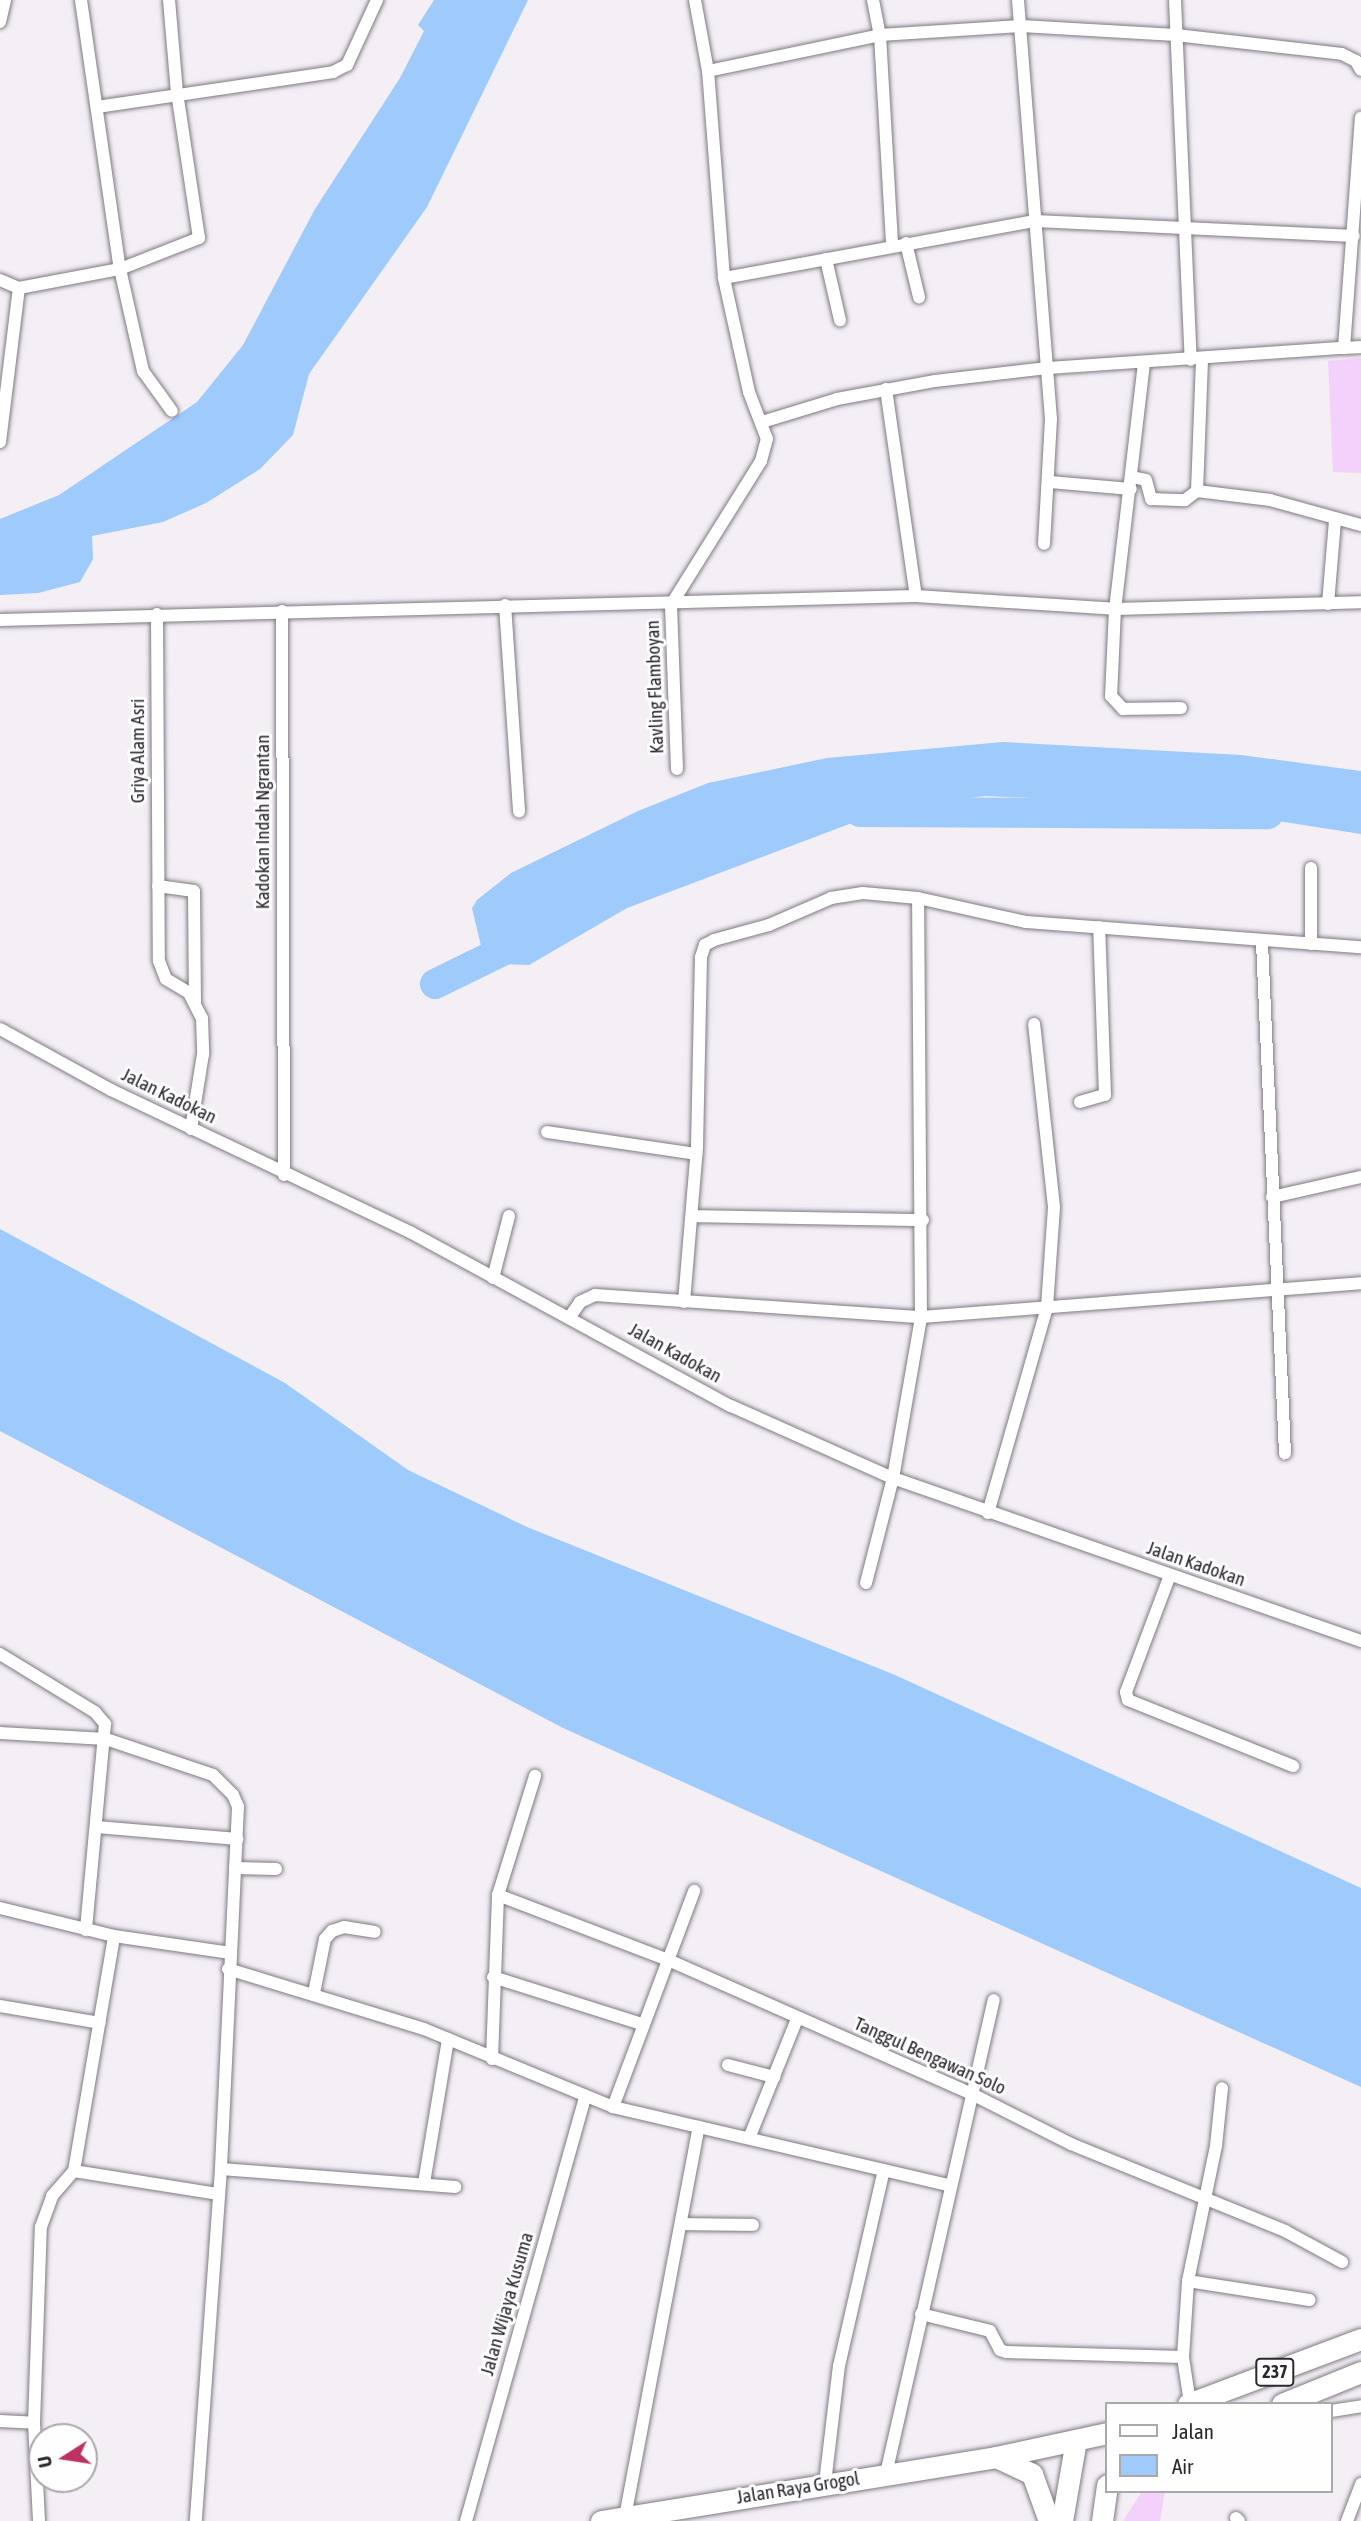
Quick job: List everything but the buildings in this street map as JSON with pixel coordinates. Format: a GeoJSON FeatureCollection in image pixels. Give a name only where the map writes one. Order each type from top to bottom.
{"type":"FeatureCollection","features":[{"type":"Feature","properties":{"kind":"main road","name":"237"},"geometry":{"type":"LineString","coordinates":[[1192,2402],[1361,2339]]}},
{"type":"Feature","properties":{"kind":"main road","name":"237"},"geometry":{"type":"LineString","coordinates":[[1287,2402],[1361,2372]]}},
{"type":"Feature","properties":{"kind":"main road","name":"Jalan Raya Grogol"},"geometry":{"type":"LineString","coordinates":[[601,2521],[996,2457],[1106,2433]]}},
{"type":"Feature","properties":{"kind":"main road"},"geometry":{"type":"LineString","coordinates":[[1062,2521],[1076,2440]]}},
{"type":"Feature","properties":{"kind":"main road"},"geometry":{"type":"LineString","coordinates":[[996,2457],[1032,2474],[1049,2521]]}},
{"type":"Feature","properties":{"kind":"main road"},"geometry":{"type":"LineString","coordinates":[[1102,2521],[1108,2493]]}},
{"type":"Feature","properties":{"kind":"street"},"geometry":{"type":"LineString","coordinates":[[0,22],[5,0]]}},
{"type":"Feature","properties":{"kind":"street"},"geometry":{"type":"LineString","coordinates":[[81,0],[120,269],[144,371],[172,411]]}},
{"type":"Feature","properties":{"kind":"street"},"geometry":{"type":"LineString","coordinates":[[0,280],[19,288],[120,269],[199,238],[177,93],[169,0]]}},
{"type":"Feature","properties":{"kind":"street"},"geometry":{"type":"LineString","coordinates":[[97,107],[177,93],[333,72],[347,65],[377,0]]}},
{"type":"Feature","properties":{"kind":"street"},"geometry":{"type":"LineString","coordinates":[[671,605],[761,461],[767,439],[748,392],[724,278],[708,71],[695,0]]}},
{"type":"Feature","properties":{"kind":"street"},"geometry":{"type":"LineString","coordinates":[[873,0],[880,35],[892,246]]}},
{"type":"Feature","properties":{"kind":"street"},"geometry":{"type":"LineString","coordinates":[[1018,0],[1047,368],[1050,482],[1044,544]]}},
{"type":"Feature","properties":{"kind":"street"},"geometry":{"type":"LineString","coordinates":[[1175,0],[1184,226],[1197,359],[1197,491]]}},
{"type":"Feature","properties":{"kind":"street"},"geometry":{"type":"LineString","coordinates":[[708,71],[880,35],[1021,26],[1176,35],[1342,54],[1356,61],[1361,70]]}},
{"type":"Feature","properties":{"kind":"street"},"geometry":{"type":"LineString","coordinates":[[1344,348],[1361,118]]}},
{"type":"Feature","properties":{"kind":"street"},"geometry":{"type":"LineString","coordinates":[[724,278],[1036,221],[1354,236]]}},
{"type":"Feature","properties":{"kind":"street"},"geometry":{"type":"LineString","coordinates":[[906,243],[919,297]]}},
{"type":"Feature","properties":{"kind":"street"},"geometry":{"type":"LineString","coordinates":[[826,259],[840,320]]}},
{"type":"Feature","properties":{"kind":"street"},"geometry":{"type":"LineString","coordinates":[[0,442],[19,288]]}},
{"type":"Feature","properties":{"kind":"street"},"geometry":{"type":"LineString","coordinates":[[762,422],[886,389],[1047,368],[1361,347]]}},
{"type":"Feature","properties":{"kind":"street"},"geometry":{"type":"LineString","coordinates":[[1144,363],[1132,483],[1115,609],[1111,684],[1114,704],[1135,711],[1181,708]]}},
{"type":"Feature","properties":{"kind":"street"},"geometry":{"type":"LineString","coordinates":[[886,389],[916,596]]}},
{"type":"Feature","properties":{"kind":"street"},"geometry":{"type":"LineString","coordinates":[[1050,482],[1132,483],[1146,480],[1151,499],[1185,500],[1197,491],[1270,500],[1335,521],[1361,525]]}},
{"type":"Feature","properties":{"kind":"street"},"geometry":{"type":"LineString","coordinates":[[1328,604],[1335,521]]}},
{"type":"Feature","properties":{"kind":"street"},"geometry":{"type":"LineString","coordinates":[[0,620],[505,605],[671,605],[916,596],[1115,609],[1361,602]]}},
{"type":"Feature","properties":{"kind":"street"},"geometry":{"type":"LineString","coordinates":[[505,605],[519,812]]}},
{"type":"Feature","properties":{"kind":"street","name":"Kavling Flamboyan"},"geometry":{"type":"LineString","coordinates":[[671,605],[677,769]]}},
{"type":"Feature","properties":{"kind":"street","name":"Kadokan Indah Ngrantan"},"geometry":{"type":"LineString","coordinates":[[282,611],[284,1175]]}},
{"type":"Feature","properties":{"kind":"street","name":"Griya Alam Asri"},"geometry":{"type":"LineString","coordinates":[[157,614],[161,972],[195,1003]]}},
{"type":"Feature","properties":{"kind":"street"},"geometry":{"type":"LineString","coordinates":[[1311,868],[1311,944]]}},
{"type":"Feature","properties":{"kind":"street","name":"Griya Alam Asri"},"geometry":{"type":"LineString","coordinates":[[158,887],[194,891],[195,1003],[204,1031],[191,1129]]}},
{"type":"Feature","properties":{"kind":"street"},"geometry":{"type":"LineString","coordinates":[[684,1302],[696,1154],[701,957],[705,946],[769,925],[831,898],[863,893],[918,898],[1026,922],[1262,943],[1361,947]]}},
{"type":"Feature","properties":{"kind":"street"},"geometry":{"type":"LineString","coordinates":[[866,1583],[893,1478],[920,1317],[923,1220],[918,898]]}},
{"type":"Feature","properties":{"kind":"street"},"geometry":{"type":"LineString","coordinates":[[1080,1102],[1105,1095],[1099,927]]}},
{"type":"Feature","properties":{"kind":"street"},"geometry":{"type":"LineString","coordinates":[[1262,943],[1285,1453]]}},
{"type":"Feature","properties":{"kind":"street"},"geometry":{"type":"LineString","coordinates":[[988,1513],[1047,1307],[1054,1207],[1034,1024]]}},
{"type":"Feature","properties":{"kind":"street","name":"Jalan Kadokan"},"geometry":{"type":"LineString","coordinates":[[0,1029],[191,1129],[369,1214],[731,1406],[893,1478],[1361,1642]]}},
{"type":"Feature","properties":{"kind":"street"},"geometry":{"type":"LineString","coordinates":[[547,1132],[696,1154]]}},
{"type":"Feature","properties":{"kind":"street"},"geometry":{"type":"LineString","coordinates":[[1272,1197],[1361,1177]]}},
{"type":"Feature","properties":{"kind":"street"},"geometry":{"type":"LineString","coordinates":[[493,1278],[509,1216]]}},
{"type":"Feature","properties":{"kind":"street"},"geometry":{"type":"LineString","coordinates":[[692,1216],[923,1220]]}},
{"type":"Feature","properties":{"kind":"street"},"geometry":{"type":"LineString","coordinates":[[569,1318],[580,1302],[595,1295],[920,1317],[1361,1283]]}},
{"type":"Feature","properties":{"kind":"street"},"geometry":{"type":"LineString","coordinates":[[1170,1575],[1126,1692],[1128,1699],[1293,1766]]}},
{"type":"Feature","properties":{"kind":"street"},"geometry":{"type":"LineString","coordinates":[[0,1654],[103,1719],[106,1739],[86,1930]]}},
{"type":"Feature","properties":{"kind":"street"},"geometry":{"type":"LineString","coordinates":[[0,1733],[106,1739],[212,1775],[225,1784],[239,1807],[220,2169],[195,2521]]}},
{"type":"Feature","properties":{"kind":"street"},"geometry":{"type":"LineString","coordinates":[[492,2059],[498,1895],[535,1776]]}},
{"type":"Feature","properties":{"kind":"street"},"geometry":{"type":"LineString","coordinates":[[97,1827],[237,1839]]}},
{"type":"Feature","properties":{"kind":"street"},"geometry":{"type":"LineString","coordinates":[[235,1868],[276,1870]]}},
{"type":"Feature","properties":{"kind":"street"},"geometry":{"type":"LineString","coordinates":[[613,2107],[666,1959],[694,1891]]}},
{"type":"Feature","properties":{"kind":"street","name":"Tanggul Bengawan Solo"},"geometry":{"type":"LineString","coordinates":[[498,1895],[666,1959],[970,2093],[1071,2144],[1285,2231],[1342,2262]]}},
{"type":"Feature","properties":{"kind":"street"},"geometry":{"type":"LineString","coordinates":[[1,1912],[114,1936],[231,1953]]}},
{"type":"Feature","properties":{"kind":"street"},"geometry":{"type":"LineString","coordinates":[[314,1993],[325,1939],[332,1931],[344,1927],[375,1932]]}},
{"type":"Feature","properties":{"kind":"street"},"geometry":{"type":"LineString","coordinates":[[0,2421],[34,2423],[41,2227],[46,2206],[74,2171],[114,1936]]}},
{"type":"Feature","properties":{"kind":"street"},"geometry":{"type":"LineString","coordinates":[[229,1969],[314,1993],[448,2039],[585,2098],[613,2107],[750,2136],[949,2185]]}},
{"type":"Feature","properties":{"kind":"street"},"geometry":{"type":"LineString","coordinates":[[493,1977],[642,2024]]}},
{"type":"Feature","properties":{"kind":"street"},"geometry":{"type":"LineString","coordinates":[[886,2474],[949,2185],[994,2000]]}},
{"type":"Feature","properties":{"kind":"street"},"geometry":{"type":"LineString","coordinates":[[0,2006],[100,2023]]}},
{"type":"Feature","properties":{"kind":"street"},"geometry":{"type":"LineString","coordinates":[[750,2136],[797,2019]]}},
{"type":"Feature","properties":{"kind":"street"},"geometry":{"type":"LineString","coordinates":[[424,2183],[448,2039]]}},
{"type":"Feature","properties":{"kind":"street"},"geometry":{"type":"LineString","coordinates":[[728,2066],[774,2077]]}},
{"type":"Feature","properties":{"kind":"street"},"geometry":{"type":"LineString","coordinates":[[1189,2402],[1183,2357],[1188,2281],[1222,2088]]}},
{"type":"Feature","properties":{"kind":"street","name":"Jalan Wijaya Kusuma"},"geometry":{"type":"LineString","coordinates":[[466,2521],[585,2098]]}},
{"type":"Feature","properties":{"kind":"street"},"geometry":{"type":"LineString","coordinates":[[625,2517],[699,2127]]}},
{"type":"Feature","properties":{"kind":"street"},"geometry":{"type":"LineString","coordinates":[[220,2169],[455,2187]]}},
{"type":"Feature","properties":{"kind":"street"},"geometry":{"type":"LineString","coordinates":[[825,2483],[839,2366],[884,2170]]}},
{"type":"Feature","properties":{"kind":"street"},"geometry":{"type":"LineString","coordinates":[[74,2171],[217,2193]]}},
{"type":"Feature","properties":{"kind":"street"},"geometry":{"type":"LineString","coordinates":[[681,2224],[753,2225]]}},
{"type":"Feature","properties":{"kind":"street"},"geometry":{"type":"LineString","coordinates":[[1188,2281],[1310,2300]]}},
{"type":"Feature","properties":{"kind":"street"},"geometry":{"type":"LineString","coordinates":[[920,2314],[990,2331],[1000,2350],[1006,2352],[1183,2357]]}},
{"type":"Feature","properties":{"kind":"street"},"geometry":{"type":"LineString","coordinates":[[1333,2411],[1361,2406]]}},
{"type":"Feature","properties":{"kind":"street"},"geometry":{"type":"LineString","coordinates":[[1347,2521],[1361,2484]]}},
{"type":"Feature","properties":{"kind":"street"},"geometry":{"type":"LineString","coordinates":[[38,2493],[39,2521]]}},
{"type":"Feature","properties":{"kind":"shaded area"},"geometry":{"type":"Polygon","coordinates":[[[1361,358],[1361,473],[1333,472],[1328,361],[1361,358]]]}},
{"type":"Feature","properties":{"kind":"shaded area"},"geometry":{"type":"Polygon","coordinates":[[[1141,2493],[1165,2493],[1160,2521],[1123,2521],[1141,2493]]]}},
{"type":"Feature","properties":{"kind":"water"},"geometry":{"type":"Polygon","coordinates":[[[434,0],[528,0],[427,207],[309,374],[293,435],[260,469],[206,503],[163,522],[92,536],[93,559],[80,582],[38,593],[0,595],[0,519],[59,495],[197,402],[243,345],[315,209],[400,78],[424,31],[418,25],[434,0]]]}},
{"type":"Feature","properties":{"kind":"water"},"geometry":{"type":"Polygon","coordinates":[[[1003,742],[1241,755],[1361,771],[1361,834],[1169,804],[985,796],[922,804],[865,818],[627,908],[529,965],[505,964],[481,946],[472,908],[477,900],[511,873],[638,811],[708,783],[827,758],[1003,742]]]}},
{"type":"Feature","properties":{"kind":"water"},"geometry":{"type":"Polygon","coordinates":[[[0,1229],[285,1383],[408,1470],[527,1527],[895,1675],[1361,1888],[1361,2087],[563,1728],[0,1431],[0,1229]]]}},
{"type":"Feature","properties":{"kind":"waterway"},"geometry":{"type":"LineString","coordinates":[[860,812],[1268,814]]}},
{"type":"Feature","properties":{"kind":"waterway"},"geometry":{"type":"LineString","coordinates":[[435,984],[529,938]]}}]}
